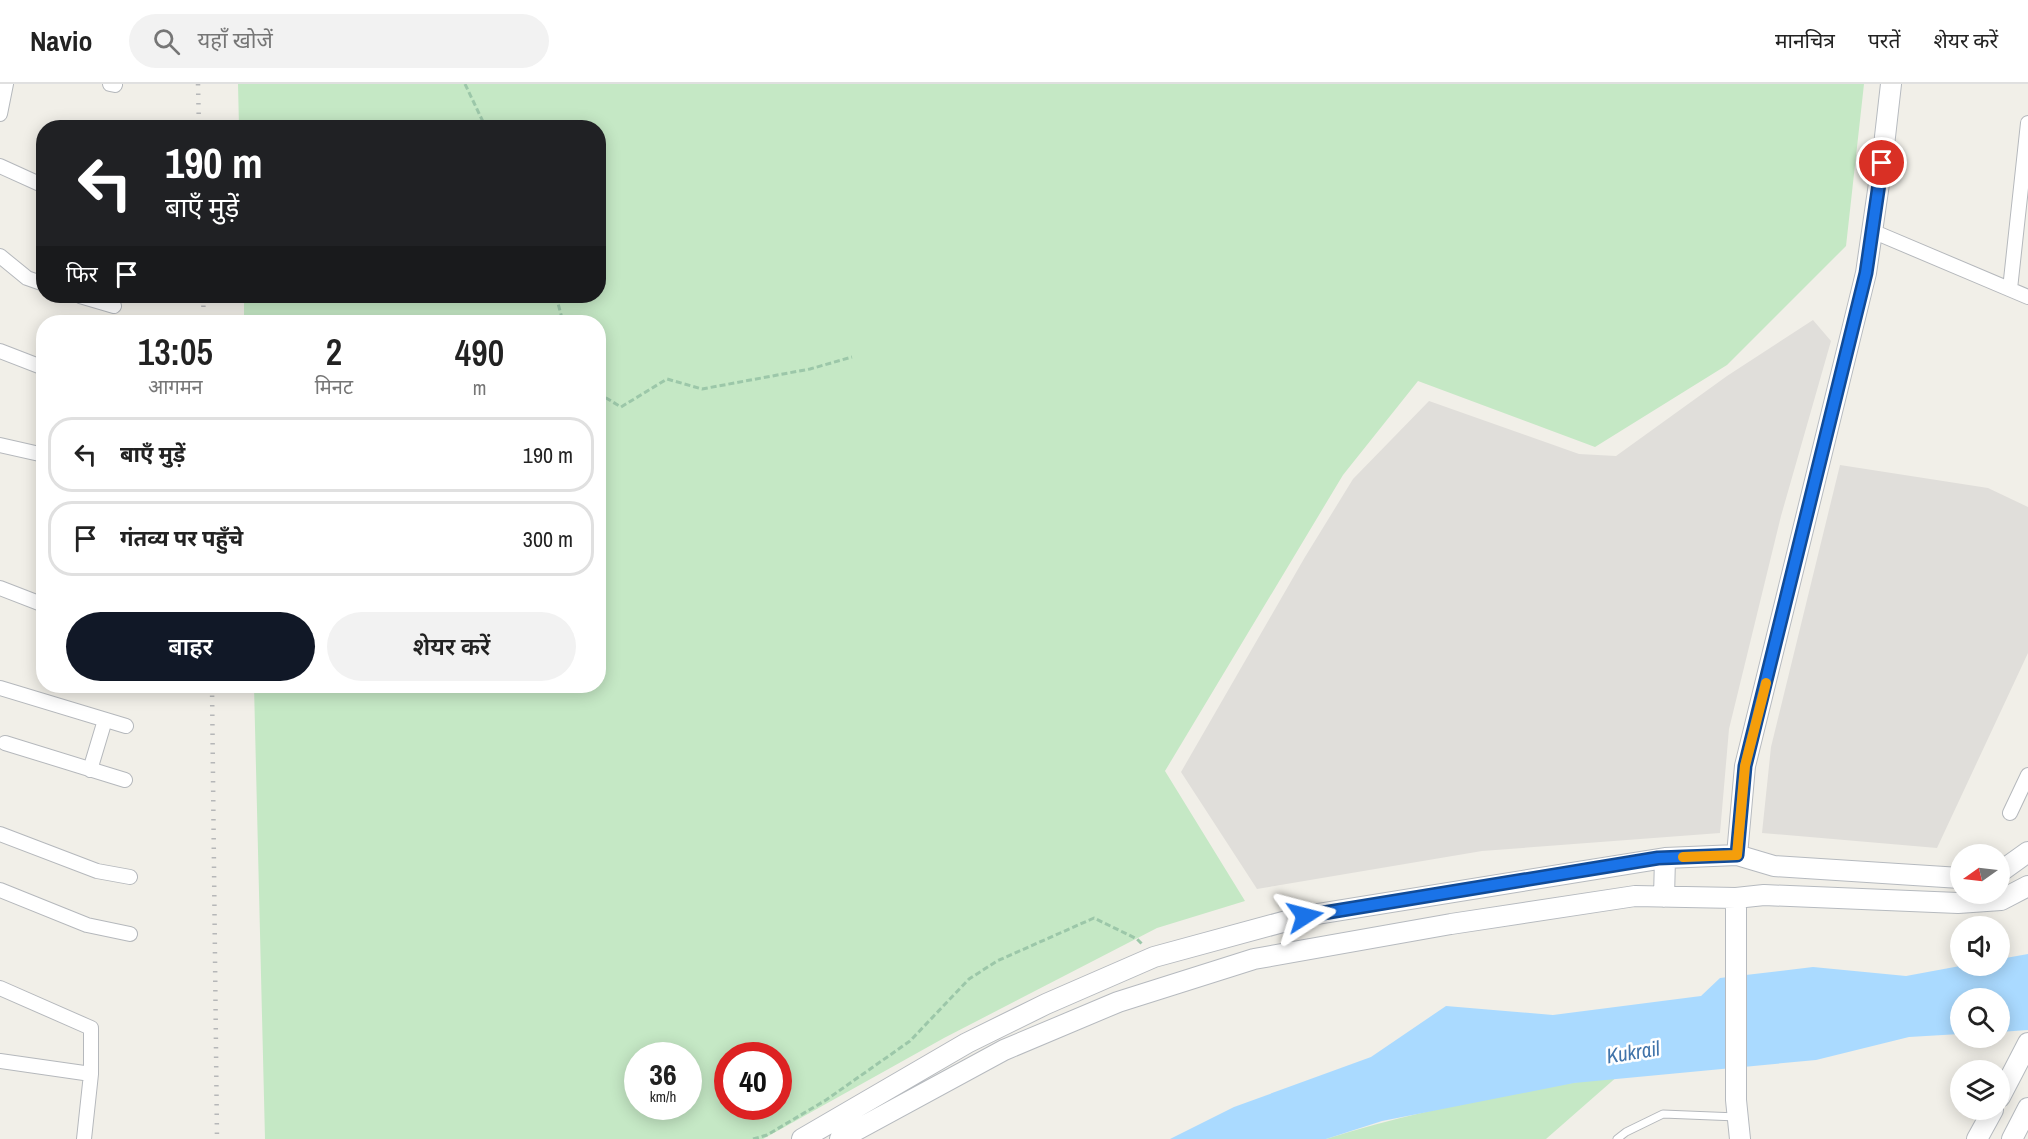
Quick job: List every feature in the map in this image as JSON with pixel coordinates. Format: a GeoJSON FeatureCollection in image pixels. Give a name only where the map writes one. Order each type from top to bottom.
{"type":"FeatureCollection","features":[{"type":"Feature","properties":{"kind":"street"},"geometry":{"type":"LineString","coordinates":[[0,114],[6,84]]}},
{"type":"Feature","properties":{"kind":"street"},"geometry":{"type":"LineString","coordinates":[[110,84],[115,85]]}},
{"type":"Feature","properties":{"kind":"street"},"geometry":{"type":"LineString","coordinates":[[1737,855],[1745,766],[1866,273],[1891,84]]}},
{"type":"Feature","properties":{"kind":"street"},"geometry":{"type":"LineString","coordinates":[[2010,289],[2025,173],[2028,123]]}},
{"type":"Feature","properties":{"kind":"street"},"geometry":{"type":"LineString","coordinates":[[0,166],[36,182]]}},
{"type":"Feature","properties":{"kind":"street"},"geometry":{"type":"LineString","coordinates":[[1872,231],[2028,297]]}},
{"type":"Feature","properties":{"kind":"street"},"geometry":{"type":"LineString","coordinates":[[0,256],[27,278],[36,281]]}},
{"type":"Feature","properties":{"kind":"street"},"geometry":{"type":"LineString","coordinates":[[104,303],[114,306]]}},
{"type":"Feature","properties":{"kind":"street"},"geometry":{"type":"LineString","coordinates":[[0,351],[36,365]]}},
{"type":"Feature","properties":{"kind":"street"},"geometry":{"type":"LineString","coordinates":[[0,445],[36,453]]}},
{"type":"Feature","properties":{"kind":"street"},"geometry":{"type":"LineString","coordinates":[[0,588],[36,602]]}},
{"type":"Feature","properties":{"kind":"street"},"geometry":{"type":"LineString","coordinates":[[0,688],[126,726]]}},
{"type":"Feature","properties":{"kind":"street"},"geometry":{"type":"LineString","coordinates":[[90,770],[105,720]]}},
{"type":"Feature","properties":{"kind":"street"},"geometry":{"type":"LineString","coordinates":[[5,743],[125,780]]}},
{"type":"Feature","properties":{"kind":"street"},"geometry":{"type":"LineString","coordinates":[[2010,813],[2028,775]]}},
{"type":"Feature","properties":{"kind":"street"},"geometry":{"type":"LineString","coordinates":[[0,834],[97,871],[130,877]]}},
{"type":"Feature","properties":{"kind":"street"},"geometry":{"type":"LineString","coordinates":[[2010,865],[2028,852]]}},
{"type":"Feature","properties":{"kind":"street"},"geometry":{"type":"LineString","coordinates":[[802,1139],[913,1077],[967,1043],[1046,1004],[1154,957],[1305,916],[1665,858],[1737,855],[1774,866],[1950,877]]}},
{"type":"Feature","properties":{"kind":"street"},"geometry":{"type":"LineString","coordinates":[[1664,897],[1665,858]]}},
{"type":"Feature","properties":{"kind":"street"},"geometry":{"type":"LineString","coordinates":[[1798,896],[1800,868]]}},
{"type":"Feature","properties":{"kind":"street"},"geometry":{"type":"LineString","coordinates":[[840,1139],[1004,1050],[1118,1002],[1254,959],[1462,922],[1635,896],[1736,904],[1764,895],[1958,903],[2001,900],[2028,886]]}},
{"type":"Feature","properties":{"kind":"street"},"geometry":{"type":"LineString","coordinates":[[0,890],[87,925],[130,933]]}},
{"type":"Feature","properties":{"kind":"street"},"geometry":{"type":"LineString","coordinates":[[1736,904],[1737,1109],[1740,1139]]}},
{"type":"Feature","properties":{"kind":"street"},"geometry":{"type":"LineString","coordinates":[[0,988],[91,1028],[91,1074],[84,1139]]}},
{"type":"Feature","properties":{"kind":"street"},"geometry":{"type":"LineString","coordinates":[[2010,1078],[2028,1043]]}},
{"type":"Feature","properties":{"kind":"street"},"geometry":{"type":"LineString","coordinates":[[0,1061],[91,1074]]}},
{"type":"Feature","properties":{"kind":"street"},"geometry":{"type":"LineString","coordinates":[[2013,1139],[2028,1108]]}},
{"type":"Feature","properties":{"kind":"street"},"geometry":{"type":"LineString","coordinates":[[1977,1139],[1987,1120]]}},
{"type":"Feature","properties":{"kind":"lane"},"geometry":{"type":"LineString","coordinates":[[1617,1139],[1626,1132],[1663,1114],[1737,1109]]}},
{"type":"Feature","properties":{"kind":"path"},"geometry":{"type":"LineString","coordinates":[[465,84],[482,120]]}},
{"type":"Feature","properties":{"kind":"path"},"geometry":{"type":"LineString","coordinates":[[606,398],[621,407],[667,379],[702,389],[810,369],[852,357]]}},
{"type":"Feature","properties":{"kind":"path"},"geometry":{"type":"LineString","coordinates":[[753,1139],[767,1135],[826,1100],[910,1041],[969,979],[997,961],[1032,945],[1094,918],[1137,939],[1154,957]]}},
{"type":"Feature","properties":{"kind":"shaded area"},"geometry":{"type":"Polygon","coordinates":[[[1813,320],[1831,341],[1781,516],[1729,729],[1720,833],[1482,851],[1257,889],[1181,772],[1305,557],[1353,479],[1429,401],[1579,454],[1616,456],[1727,376],[1813,320]]]}},
{"type":"Feature","properties":{"kind":"shaded area"},"geometry":{"type":"Polygon","coordinates":[[[1840,465],[1988,488],[2028,507],[2028,653],[1937,848],[1762,833],[1771,747],[1840,465]]]}},
{"type":"Feature","properties":{"kind":"green space"},"geometry":{"type":"Polygon","coordinates":[[[238,84],[1864,84],[1846,246],[1727,365],[1595,447],[1418,381],[1343,475],[1165,771],[1245,901],[1157,928],[944,1038],[763,1139],[265,1139],[254,693],[606,693],[606,315],[244,315],[244,303],[606,303],[606,120],[239,120],[238,84]]]}},
{"type":"Feature","properties":{"kind":"green space"},"geometry":{"type":"Polygon","coordinates":[[[1619,1075],[1546,1139],[1326,1139],[1362,1128],[1472,1102],[1619,1075]]]}},
{"type":"Feature","properties":{"kind":"water","name":"Kukrail"},"geometry":{"type":"Polygon","coordinates":[[[2028,954],[2028,1030],[2010,1031],[2010,988],[1950,988],[1950,1035],[1909,1037],[1816,1060],[1574,1083],[1382,1121],[1326,1139],[1170,1139],[1234,1107],[1371,1057],[1446,1006],[1553,1015],[1701,996],[1720,978],[1813,967],[1906,976],[1950,968],[1950,976],[2010,976],[2010,957],[2028,954]]]}},
{"type":"Feature","properties":{"kind":"railway"},"geometry":{"type":"LineString","coordinates":[[198,84],[199,120]]}},
{"type":"Feature","properties":{"kind":"railway"},"geometry":{"type":"LineString","coordinates":[[203,303],[204,315]]}},
{"type":"Feature","properties":{"kind":"railway"},"geometry":{"type":"LineString","coordinates":[[212,693],[217,1139]]}},
{"type":"Feature","properties":{"kind":"slow traffic"},"geometry":{"type":"LineString","coordinates":[[1683,857],[1737,855],[1745,766],[1766,683]]}},
{"type":"Feature","properties":{"kind":"route"},"geometry":{"type":"LineString","coordinates":[[1305,916],[1658,858],[1737,855],[1745,766],[1866,273],[1882,163]]}}]}
